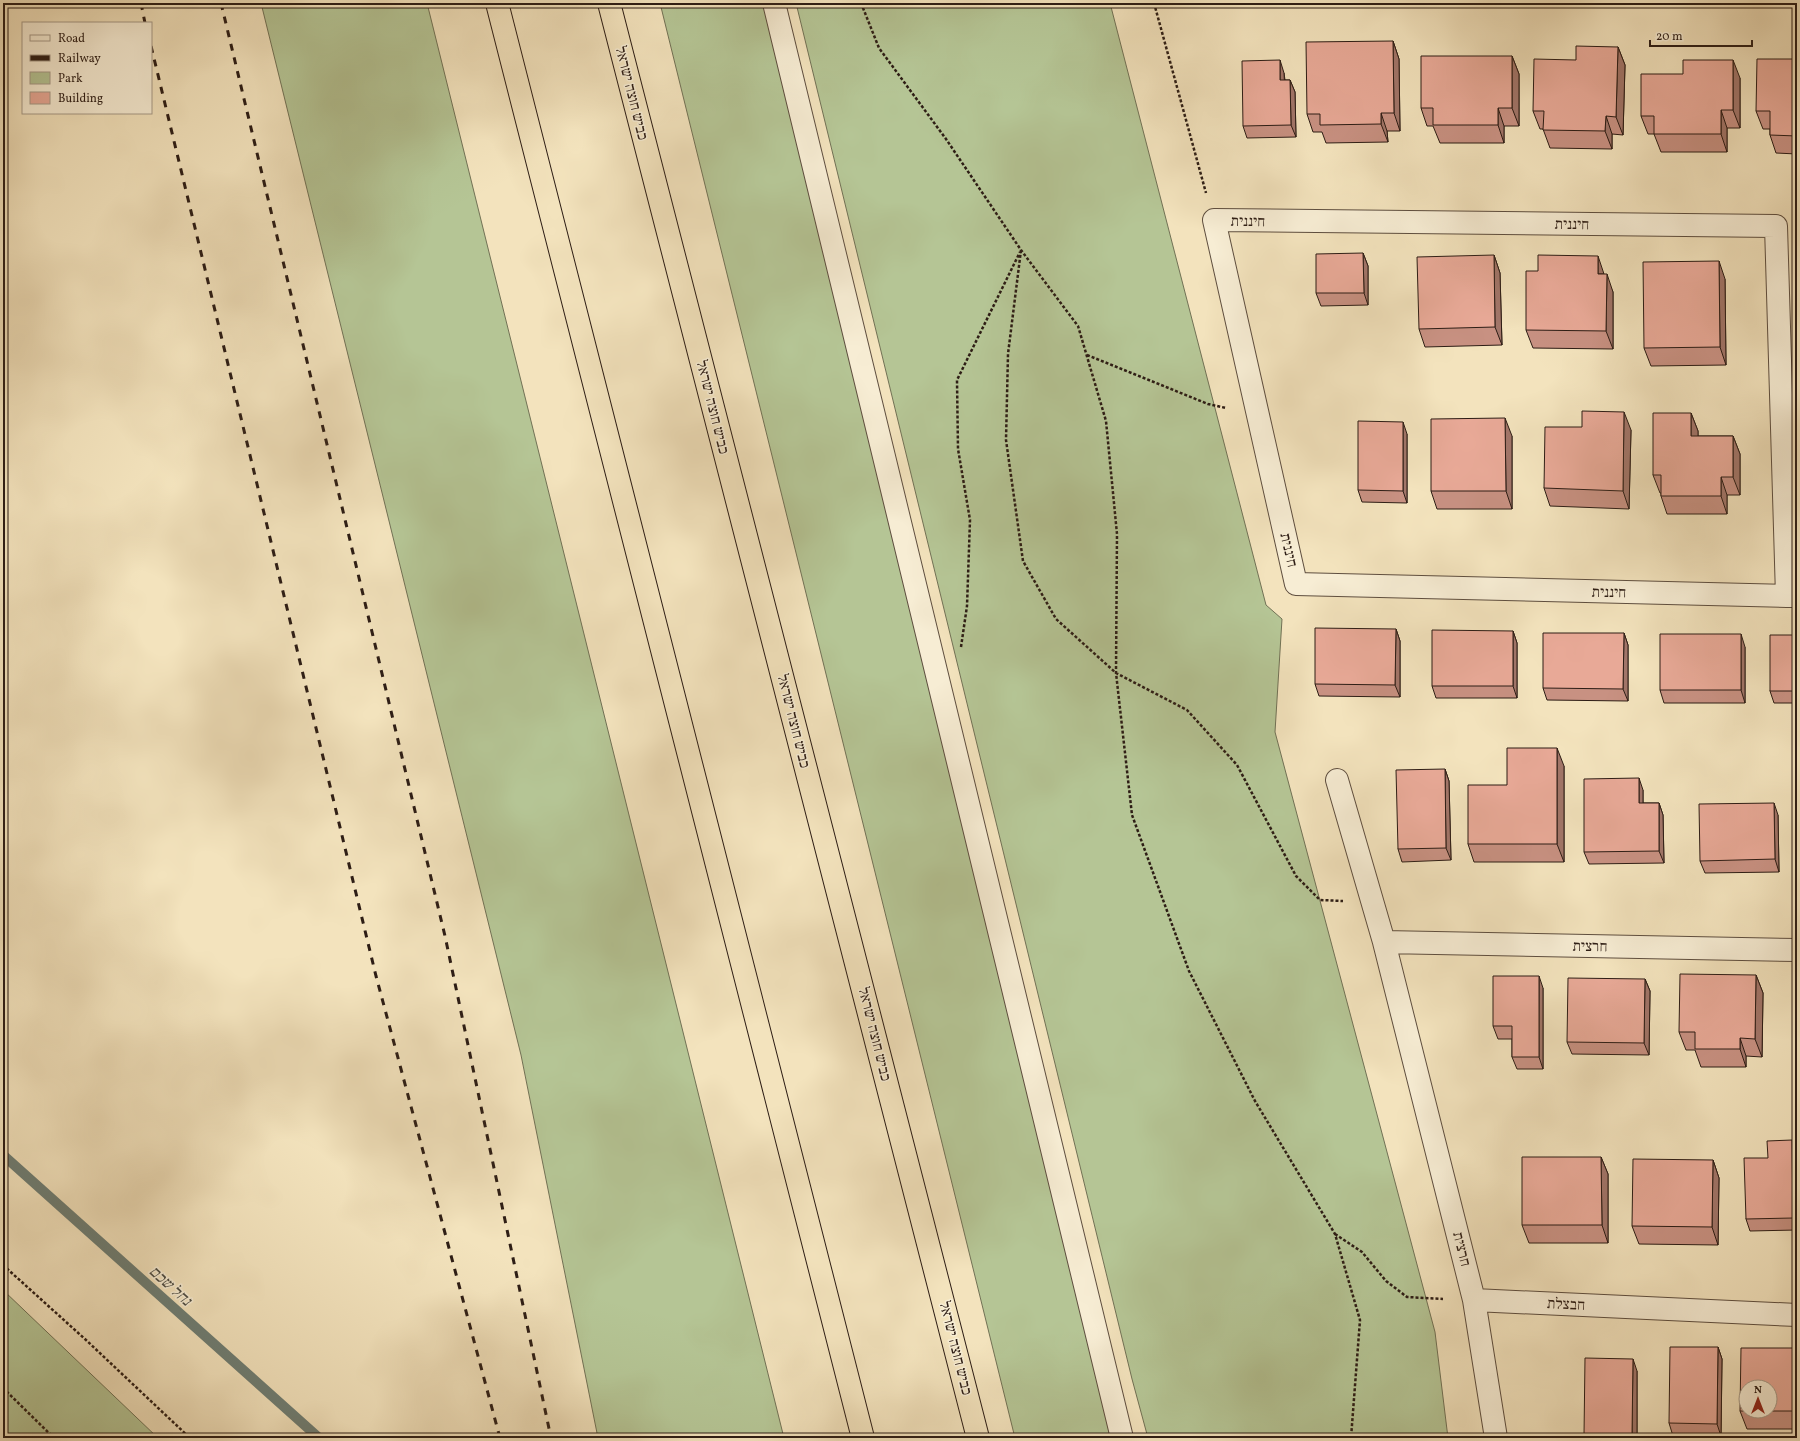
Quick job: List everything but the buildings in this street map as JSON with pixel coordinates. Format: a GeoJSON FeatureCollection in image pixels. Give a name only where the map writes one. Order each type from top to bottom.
{"type":"FeatureCollection","features":[{"type":"Feature","properties":{"kind":"highway"},"geometry":{"type":"LineString","coordinates":[[497,3],[863,1438]]}},
{"type":"Feature","properties":{"kind":"highway","name":"כביש חוצה ישראל"},"geometry":{"type":"LineString","coordinates":[[609,3],[978,1438]]}},
{"type":"Feature","properties":{"kind":"street"},"geometry":{"type":"LineString","coordinates":[[774,3],[1122,1438]]}},
{"type":"Feature","properties":{"kind":"street","name":"חיננית"},"geometry":{"type":"LineString","coordinates":[[1214,220],[1776,226],[1792,596],[1296,584],[1258,414],[1214,220]]}},
{"type":"Feature","properties":{"kind":"street","name":"חרצית"},"geometry":{"type":"LineString","coordinates":[[1337,780],[1384,942],[1474,1300]]}},
{"type":"Feature","properties":{"kind":"street","name":"חרצית"},"geometry":{"type":"LineString","coordinates":[[1384,942],[1797,950]]}},
{"type":"Feature","properties":{"kind":"street"},"geometry":{"type":"LineString","coordinates":[[1474,1300],[1496,1438]]}},
{"type":"Feature","properties":{"kind":"street","name":"חבצלת"},"geometry":{"type":"LineString","coordinates":[[1474,1300],[1797,1315]]}},
{"type":"Feature","properties":{"kind":"path"},"geometry":{"type":"LineString","coordinates":[[861,3],[879,48],[946,139],[1021,250],[1078,326],[1106,421],[1117,527],[1116,673],[1132,815],[1189,971],[1255,1101],[1335,1234],[1360,1320],[1351,1438]]}},
{"type":"Feature","properties":{"kind":"path"},"geometry":{"type":"LineString","coordinates":[[1154,3],[1214,220]]}},
{"type":"Feature","properties":{"kind":"path"},"geometry":{"type":"LineString","coordinates":[[961,651],[967,606],[970,520],[958,449],[957,380],[1021,250]]}},
{"type":"Feature","properties":{"kind":"path"},"geometry":{"type":"LineString","coordinates":[[1021,250],[1008,354],[1006,440],[1023,561],[1056,619],[1116,673],[1187,710],[1237,765],[1296,876],[1320,900],[1372,902]]}},
{"type":"Feature","properties":{"kind":"path"},"geometry":{"type":"LineString","coordinates":[[1086,355],[1208,404],[1258,414]]}},
{"type":"Feature","properties":{"kind":"path"},"geometry":{"type":"LineString","coordinates":[[1335,1234],[1362,1252],[1386,1281],[1407,1297],[1474,1300]]}},
{"type":"Feature","properties":{"kind":"path"},"geometry":{"type":"LineString","coordinates":[[3,1266],[86,1340],[190,1438]]}},
{"type":"Feature","properties":{"kind":"path"},"geometry":{"type":"LineString","coordinates":[[3,1388],[54,1438]]}},
{"type":"Feature","properties":{"kind":"green space"},"geometry":{"type":"Polygon","coordinates":[[[261,3],[427,3],[784,1438],[598,1438],[521,1055],[261,3]]]}},
{"type":"Feature","properties":{"kind":"green space"},"geometry":{"type":"Polygon","coordinates":[[[660,3],[774,3],[1122,1438],[1015,1438],[660,3]]]}},
{"type":"Feature","properties":{"kind":"green space"},"geometry":{"type":"Polygon","coordinates":[[[796,3],[1110,3],[1266,605],[1282,619],[1275,732],[1435,1332],[1448,1438],[1148,1438],[1132,1379],[796,3]]]}},
{"type":"Feature","properties":{"kind":"green space"},"geometry":{"type":"Polygon","coordinates":[[[3,1290],[158,1438],[3,1438],[3,1290]]]}},
{"type":"Feature","properties":{"kind":"waterway","name":"נחל שכם"},"geometry":{"type":"LineString","coordinates":[[3,1155],[319,1438]]}},
{"type":"Feature","properties":{"kind":"railway"},"geometry":{"type":"LineString","coordinates":[[141,3],[145,22]]}},
{"type":"Feature","properties":{"kind":"railway"},"geometry":{"type":"LineString","coordinates":[[221,3],[445,936],[551,1438]]}},
{"type":"Feature","properties":{"kind":"railway"},"geometry":{"type":"LineString","coordinates":[[152,50],[376,976],[500,1438]]}}]}
